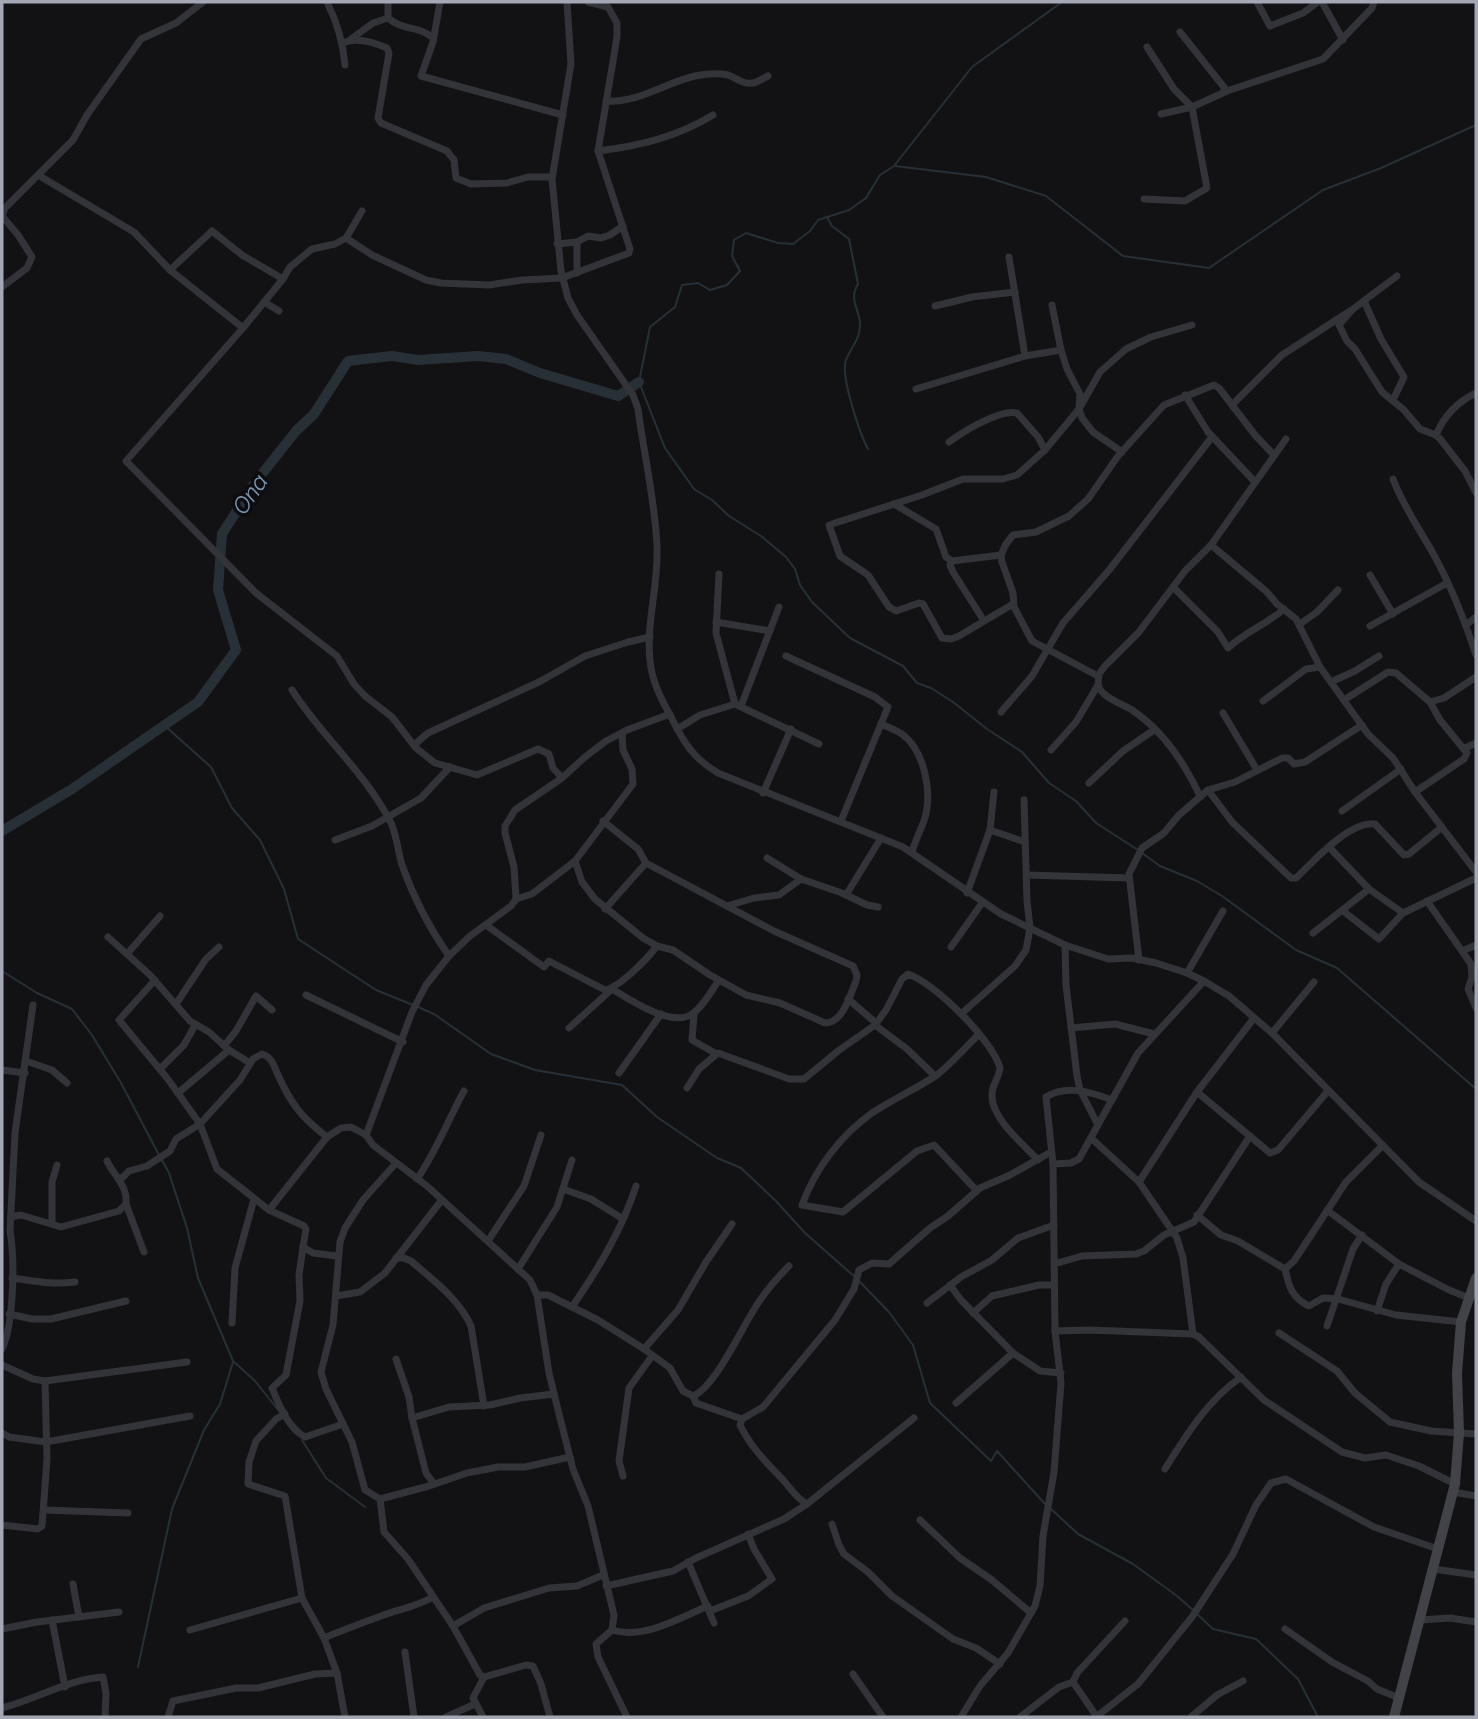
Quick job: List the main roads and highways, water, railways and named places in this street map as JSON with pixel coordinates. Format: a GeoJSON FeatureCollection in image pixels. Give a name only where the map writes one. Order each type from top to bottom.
{"type":"FeatureCollection","features":[{"type":"Feature","properties":{"kind":"main road"},"geometry":{"type":"LineString","coordinates":[[1394,1717],[1454,1488],[1459,1433],[1457,1373],[1461,1322],[1476,1278]]}},
{"type":"Feature","properties":{"kind":"waterway"},"geometry":{"type":"LineString","coordinates":[[1062,2],[972,67],[894,166],[880,175],[866,198],[849,210],[818,220],[810,231],[793,244],[778,243],[746,233],[734,240],[732,256],[740,271],[727,285],[710,290],[698,283],[682,285],[675,307],[650,327],[639,382],[665,448],[694,489],[786,557],[812,602],[850,638],[903,666],[917,683],[931,688],[953,702],[1022,752],[1049,783],[1076,801],[1096,823],[1138,850]]}},
{"type":"Feature","properties":{"kind":"waterway"},"geometry":{"type":"LineString","coordinates":[[895,166],[986,177],[1046,196],[1123,256],[1209,268],[1323,190],[1381,168],[1476,125]]}},
{"type":"Feature","properties":{"kind":"waterway"},"geometry":{"type":"LineString","coordinates":[[827,217],[832,226],[849,239],[858,284],[854,300],[860,319],[860,330],[845,368],[852,405],[868,449]]}},
{"type":"Feature","properties":{"kind":"waterway","name":"Ona"},"geometry":{"type":"LineString","coordinates":[[2,831],[72,789],[198,702],[236,650],[218,590],[222,534],[254,484],[296,431],[314,414],[348,361],[392,356],[418,360],[478,356],[506,359],[540,373],[618,396],[639,382]]}},
{"type":"Feature","properties":{"kind":"waterway"},"geometry":{"type":"LineString","coordinates":[[165,726],[211,767],[232,808],[260,840],[284,889],[298,939],[376,990],[413,1005]]}},
{"type":"Feature","properties":{"kind":"waterway"},"geometry":{"type":"LineString","coordinates":[[1142,853],[1160,866],[1197,881],[1222,896],[1296,950],[1337,968],[1476,1089]]}},
{"type":"Feature","properties":{"kind":"waterway"},"geometry":{"type":"LineString","coordinates":[[2,971],[37,993],[72,1009],[92,1035],[121,1083],[159,1155]]}},
{"type":"Feature","properties":{"kind":"waterway"},"geometry":{"type":"LineString","coordinates":[[418,1007],[434,1014],[491,1054],[535,1070],[622,1085],[657,1117],[717,1158],[741,1168],[805,1233],[855,1277]]}},
{"type":"Feature","properties":{"kind":"waterway"},"geometry":{"type":"LineString","coordinates":[[162,1160],[187,1228],[198,1278],[233,1361],[255,1381],[279,1411]]}},
{"type":"Feature","properties":{"kind":"waterway"},"geometry":{"type":"LineString","coordinates":[[859,1281],[889,1312],[913,1345],[930,1403],[991,1461],[997,1451],[1046,1505]]}},
{"type":"Feature","properties":{"kind":"waterway"},"geometry":{"type":"LineString","coordinates":[[138,1667],[172,1509],[204,1430],[220,1404],[233,1362]]}},
{"type":"Feature","properties":{"kind":"waterway"},"geometry":{"type":"LineString","coordinates":[[302,1440],[326,1478],[365,1507]]}},
{"type":"Feature","properties":{"kind":"waterway"},"geometry":{"type":"LineString","coordinates":[[1050,1508],[1078,1534],[1133,1564],[1193,1610]]}},
{"type":"Feature","properties":{"kind":"waterway"},"geometry":{"type":"LineString","coordinates":[[1197,1614],[1213,1629],[1256,1639],[1298,1679],[1318,1717]]}}]}
